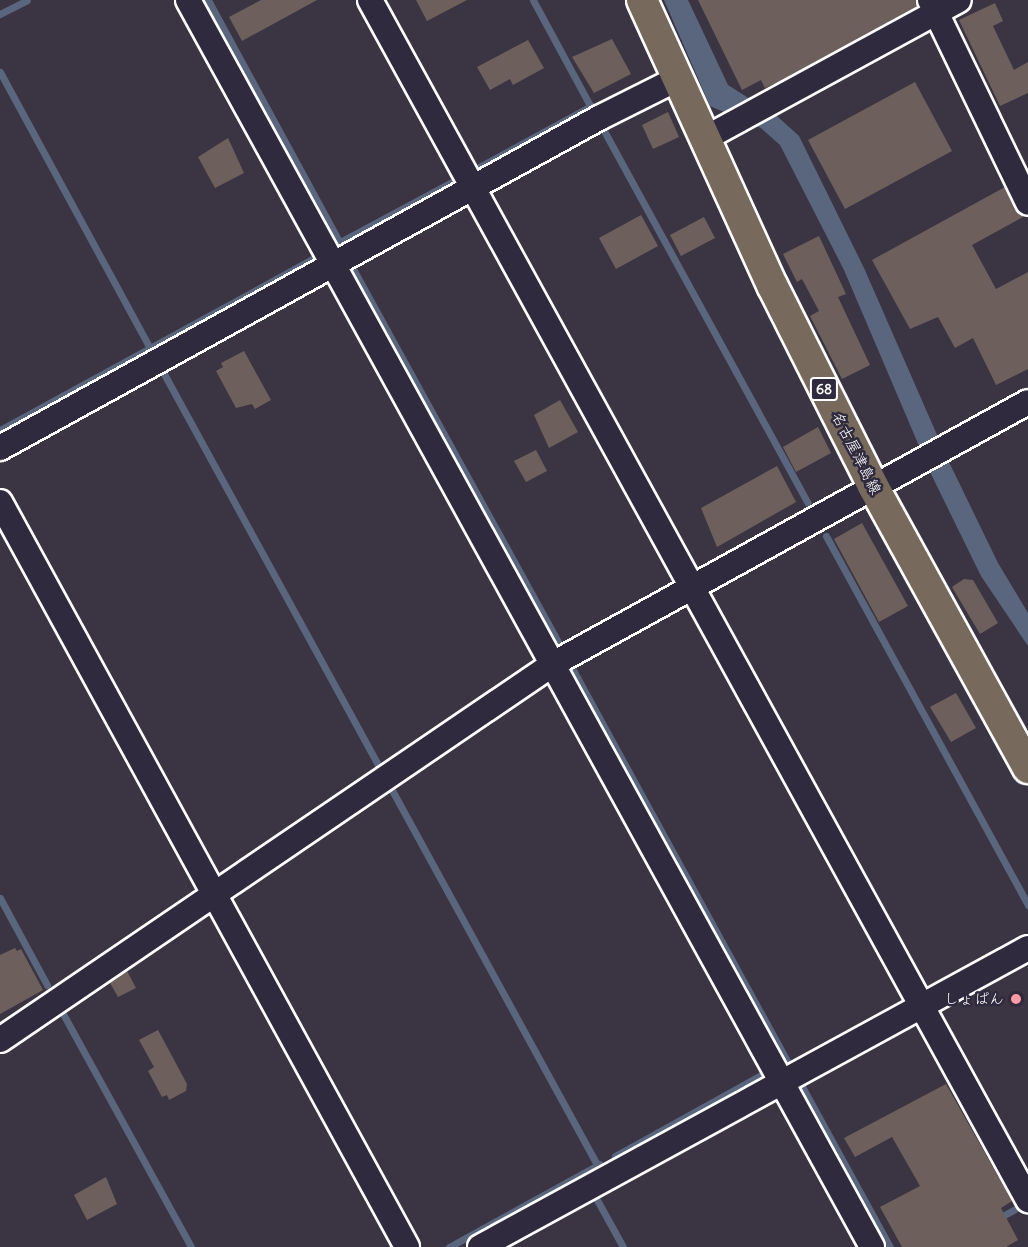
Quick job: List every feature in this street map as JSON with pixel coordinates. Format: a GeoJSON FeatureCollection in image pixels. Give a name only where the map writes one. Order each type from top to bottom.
{"type":"FeatureCollection","features":[{"type":"Feature","properties":{"kind":"main road","name":"名古屋津島線"},"geometry":{"type":"LineString","coordinates":[[642,0],[772,287],[873,486],[1028,768]]}},
{"type":"Feature","properties":{"kind":"street"},"geometry":{"type":"LineString","coordinates":[[188,0],[872,1247]]}},
{"type":"Feature","properties":{"kind":"street"},"geometry":{"type":"LineString","coordinates":[[370,0],[1028,1200]]}},
{"type":"Feature","properties":{"kind":"street"},"geometry":{"type":"LineString","coordinates":[[704,139],[933,6],[959,0]]}},
{"type":"Feature","properties":{"kind":"street"},"geometry":{"type":"LineString","coordinates":[[933,6],[1028,202]]}},
{"type":"Feature","properties":{"kind":"street"},"geometry":{"type":"LineString","coordinates":[[0,448],[473,187],[677,80]]}},
{"type":"Feature","properties":{"kind":"street"},"geometry":{"type":"LineString","coordinates":[[0,1040],[553,664],[1028,402]]}},
{"type":"Feature","properties":{"kind":"street"},"geometry":{"type":"LineString","coordinates":[[0,502],[407,1247]]}},
{"type":"Feature","properties":{"kind":"street"},"geometry":{"type":"LineString","coordinates":[[480,1247],[1028,948]]}},
{"type":"Feature","properties":{"kind":"water"},"geometry":{"type":"Polygon","coordinates":[[[664,0],[688,0],[728,85],[778,117],[799,136],[864,268],[948,460],[998,563],[1028,613],[1028,646],[981,576],[931,474],[844,270],[780,145],[761,128],[710,106],[664,0]]]}},
{"type":"Feature","properties":{"kind":"building"},"geometry":{"type":"Polygon","coordinates":[[[261,0],[317,0],[242,41],[229,17],[261,0]]]}},
{"type":"Feature","properties":{"kind":"building"},"geometry":{"type":"Polygon","coordinates":[[[416,0],[467,0],[427,21],[416,0]]]}},
{"type":"Feature","properties":{"kind":"building"},"geometry":{"type":"Polygon","coordinates":[[[698,0],[916,0],[917,6],[781,81],[765,88],[761,80],[742,90],[698,0]]]}},
{"type":"Feature","properties":{"kind":"building"},"geometry":{"type":"Polygon","coordinates":[[[995,3],[1003,21],[993,26],[1014,70],[1028,62],[1028,93],[1000,106],[959,20],[995,3]]]}},
{"type":"Feature","properties":{"kind":"building"},"geometry":{"type":"Polygon","coordinates":[[[612,39],[631,74],[594,93],[572,57],[612,39]]]}},
{"type":"Feature","properties":{"kind":"building"},"geometry":{"type":"Polygon","coordinates":[[[528,40],[544,68],[513,85],[510,79],[490,90],[477,67],[528,40]]]}},
{"type":"Feature","properties":{"kind":"building"},"geometry":{"type":"Polygon","coordinates":[[[915,82],[952,151],[845,209],[808,140],[915,82]]]}},
{"type":"Feature","properties":{"kind":"building"},"geometry":{"type":"Polygon","coordinates":[[[668,112],[679,137],[653,149],[642,125],[668,112]]]}},
{"type":"Feature","properties":{"kind":"building"},"geometry":{"type":"Polygon","coordinates":[[[228,138],[244,173],[215,188],[198,157],[228,138]]]}},
{"type":"Feature","properties":{"kind":"building"},"geometry":{"type":"Polygon","coordinates":[[[1005,187],[1023,217],[972,245],[996,289],[1028,272],[1028,369],[996,385],[973,338],[955,348],[938,317],[910,329],[872,260],[1005,187]]]}},
{"type":"Feature","properties":{"kind":"building"},"geometry":{"type":"Polygon","coordinates":[[[641,215],[658,246],[616,269],[599,238],[641,215]]]}},
{"type":"Feature","properties":{"kind":"building"},"geometry":{"type":"Polygon","coordinates":[[[704,217],[715,238],[681,256],[670,235],[704,217]]]}},
{"type":"Feature","properties":{"kind":"building"},"geometry":{"type":"Polygon","coordinates":[[[819,236],[846,294],[838,297],[870,365],[842,379],[810,316],[819,311],[802,279],[797,282],[783,254],[819,236]]]}},
{"type":"Feature","properties":{"kind":"building"},"geometry":{"type":"Polygon","coordinates":[[[244,351],[271,400],[255,409],[252,404],[236,408],[216,371],[223,367],[221,363],[244,351]]]}},
{"type":"Feature","properties":{"kind":"building"},"geometry":{"type":"Polygon","coordinates":[[[560,400],[578,432],[549,448],[534,415],[560,400]]]}},
{"type":"Feature","properties":{"kind":"building"},"geometry":{"type":"Polygon","coordinates":[[[818,427],[831,453],[796,472],[783,447],[818,427]]]}},
{"type":"Feature","properties":{"kind":"building"},"geometry":{"type":"Polygon","coordinates":[[[536,450],[547,471],[526,482],[514,461],[536,450]]]}},
{"type":"Feature","properties":{"kind":"building"},"geometry":{"type":"Polygon","coordinates":[[[777,466],[796,502],[717,547],[701,508],[777,466]]]}},
{"type":"Feature","properties":{"kind":"building"},"geometry":{"type":"Polygon","coordinates":[[[862,523],[908,606],[879,622],[834,539],[862,523]]]}},
{"type":"Feature","properties":{"kind":"building"},"geometry":{"type":"Polygon","coordinates":[[[964,579],[973,580],[998,623],[980,634],[952,587],[964,579]]]}},
{"type":"Feature","properties":{"kind":"building"},"geometry":{"type":"Polygon","coordinates":[[[956,693],[976,728],[951,742],[930,707],[956,693]]]}},
{"type":"Feature","properties":{"kind":"building"},"geometry":{"type":"Polygon","coordinates":[[[15,948],[17,951],[21,949],[43,990],[0,1014],[0,955],[15,948]]]}},
{"type":"Feature","properties":{"kind":"building"},"geometry":{"type":"Polygon","coordinates":[[[127,971],[136,988],[118,997],[110,983],[127,971]]]}},
{"type":"Feature","properties":{"kind":"building"},"geometry":{"type":"Polygon","coordinates":[[[158,1030],[187,1084],[186,1091],[169,1100],[167,1095],[162,1097],[148,1071],[154,1067],[139,1040],[158,1030]]]}},
{"type":"Feature","properties":{"kind":"building"},"geometry":{"type":"Polygon","coordinates":[[[946,1084],[1012,1201],[1001,1208],[1018,1240],[1006,1247],[902,1247],[880,1207],[920,1186],[892,1137],[855,1157],[844,1138],[946,1084]]]}},
{"type":"Feature","properties":{"kind":"building"},"geometry":{"type":"Polygon","coordinates":[[[106,1177],[117,1204],[87,1220],[74,1195],[106,1177]]]}},
{"type":"Feature","properties":{"kind":"waterway"},"geometry":{"type":"LineString","coordinates":[[0,14],[27,0]]}},
{"type":"Feature","properties":{"kind":"waterway"},"geometry":{"type":"LineString","coordinates":[[208,0],[342,247]]}},
{"type":"Feature","properties":{"kind":"waterway"},"geometry":{"type":"LineString","coordinates":[[533,0],[592,109]]}},
{"type":"Feature","properties":{"kind":"waterway"},"geometry":{"type":"LineString","coordinates":[[0,72],[150,348]]}},
{"type":"Feature","properties":{"kind":"waterway"},"geometry":{"type":"LineString","coordinates":[[479,167],[591,106]]}},
{"type":"Feature","properties":{"kind":"waterway"},"geometry":{"type":"LineString","coordinates":[[603,129],[808,503]]}},
{"type":"Feature","properties":{"kind":"waterway"},"geometry":{"type":"LineString","coordinates":[[338,243],[452,182]]}},
{"type":"Feature","properties":{"kind":"waterway"},"geometry":{"type":"LineString","coordinates":[[0,430],[316,257]]}},
{"type":"Feature","properties":{"kind":"waterway"},"geometry":{"type":"LineString","coordinates":[[352,267],[560,646]]}},
{"type":"Feature","properties":{"kind":"waterway"},"geometry":{"type":"LineString","coordinates":[[163,372],[380,768]]}},
{"type":"Feature","properties":{"kind":"waterway"},"geometry":{"type":"LineString","coordinates":[[826,536],[1028,905]]}},
{"type":"Feature","properties":{"kind":"waterway"},"geometry":{"type":"LineString","coordinates":[[573,670],[790,1066]]}},
{"type":"Feature","properties":{"kind":"waterway"},"geometry":{"type":"LineString","coordinates":[[393,792],[597,1165]]}},
{"type":"Feature","properties":{"kind":"waterway"},"geometry":{"type":"LineString","coordinates":[[0,898],[47,985]]}},
{"type":"Feature","properties":{"kind":"waterway"},"geometry":{"type":"LineString","coordinates":[[62,1012],[191,1247]]}},
{"type":"Feature","properties":{"kind":"waterway"},"geometry":{"type":"LineString","coordinates":[[615,1156],[765,1073]]}},
{"type":"Feature","properties":{"kind":"waterway"},"geometry":{"type":"LineString","coordinates":[[799,1081],[890,1247]]}},
{"type":"Feature","properties":{"kind":"waterway"},"geometry":{"type":"LineString","coordinates":[[449,1247],[600,1164]]}},
{"type":"Feature","properties":{"kind":"waterway"},"geometry":{"type":"LineString","coordinates":[[596,1198],[623,1247]]}},
{"type":"Feature","properties":{"kind":"waterway"},"geometry":{"type":"LineString","coordinates":[[999,1218],[1015,1209]]}},
{"type":"Feature","properties":{"kind":"place","name":"しょぱん"},"geometry":{"type":"Point","coordinates":[1016,999]}}]}
